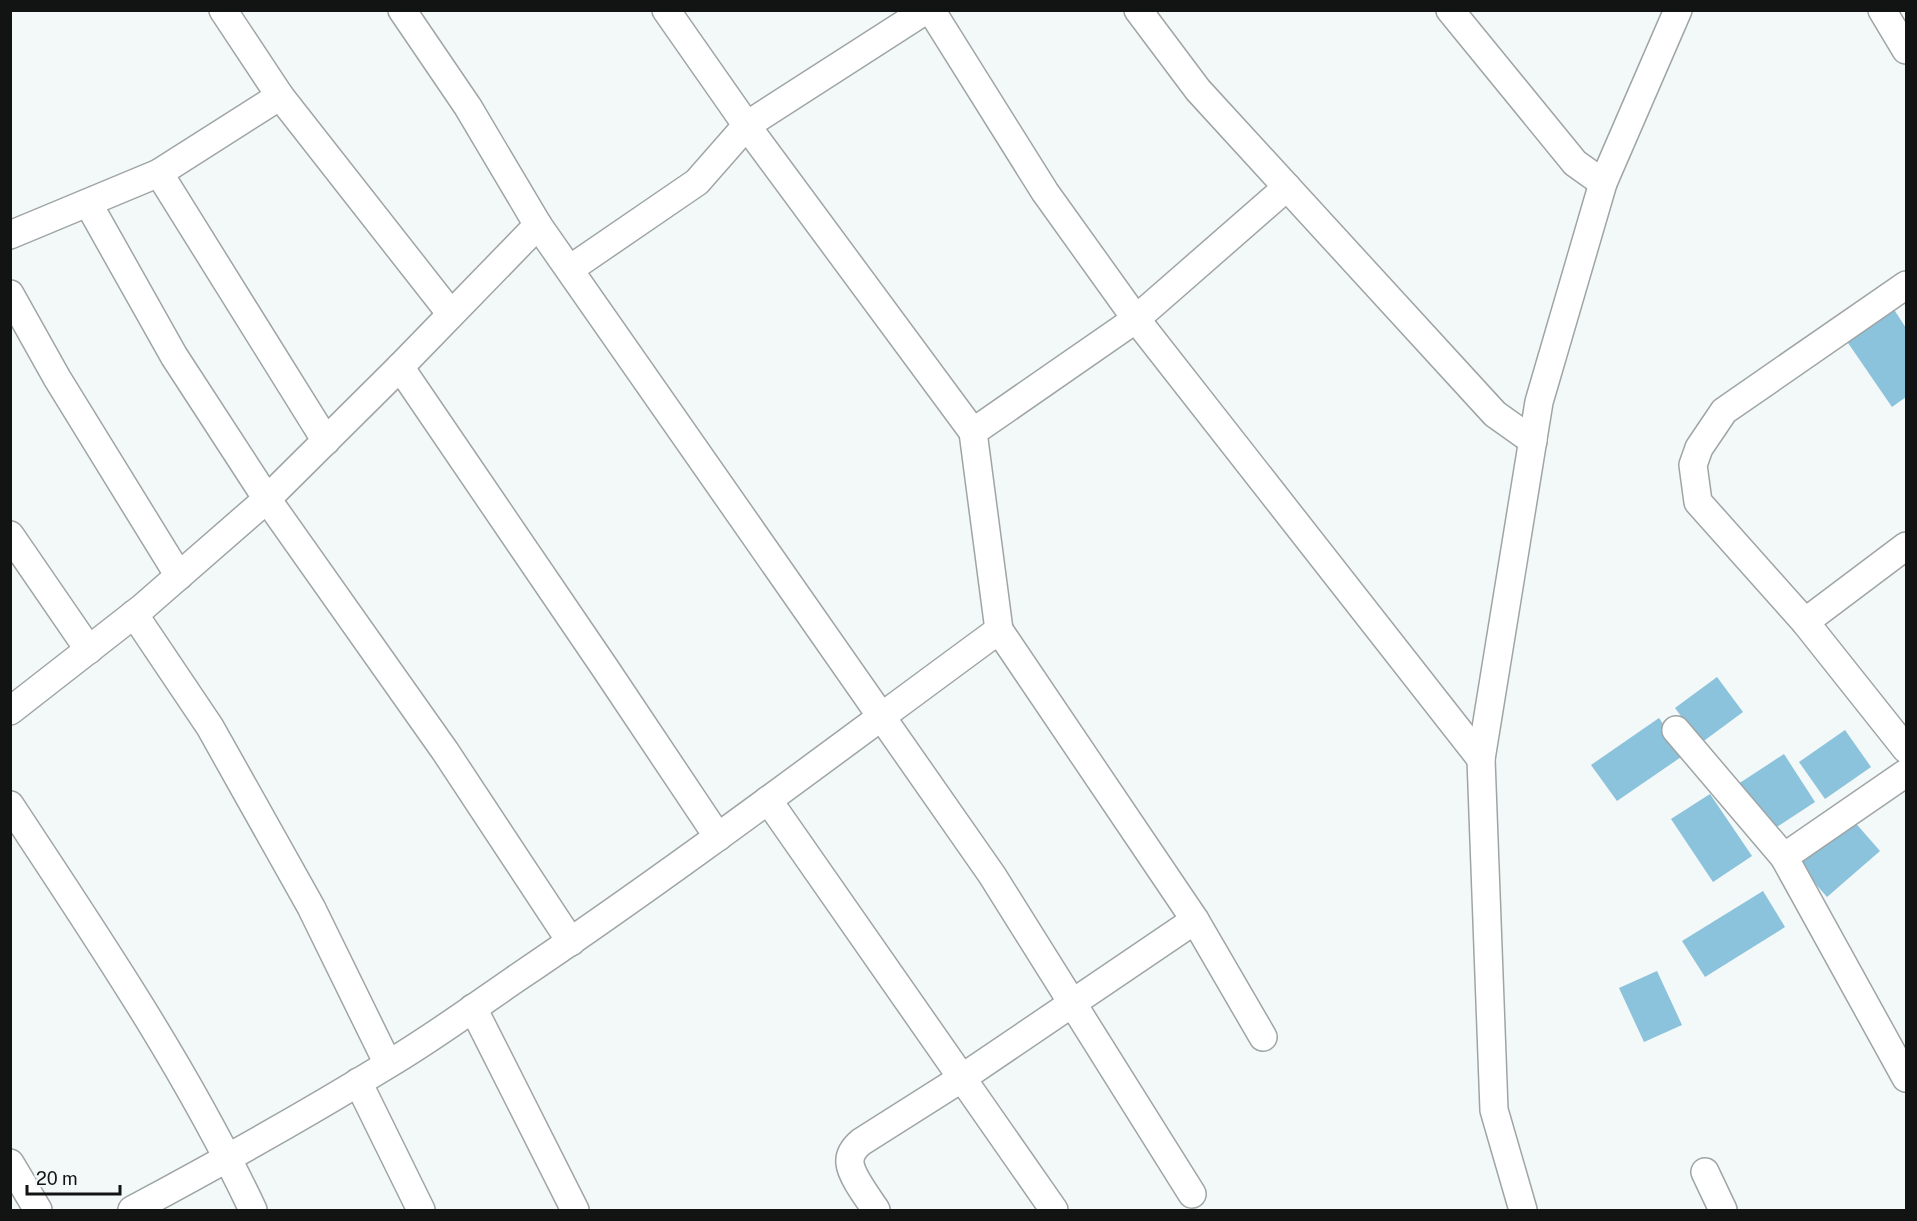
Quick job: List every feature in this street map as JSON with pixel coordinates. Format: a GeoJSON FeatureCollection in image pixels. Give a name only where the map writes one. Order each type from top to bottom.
{"type":"FeatureCollection","features":[{"type":"Feature","properties":{"kind":"street"},"geometry":{"type":"LineString","coordinates":[[223,10],[280,96],[451,314]]}},
{"type":"Feature","properties":{"kind":"street"},"geometry":{"type":"LineString","coordinates":[[402,10],[468,107],[538,225],[992,875],[1192,1194]]}},
{"type":"Feature","properties":{"kind":"street"},"geometry":{"type":"LineString","coordinates":[[666,10],[973,432],[999,630],[1195,920],[1263,1037]]}},
{"type":"Feature","properties":{"kind":"street"},"geometry":{"type":"LineString","coordinates":[[570,269],[697,182],[747,124],[928,10],[1045,192],[1136,319],[1481,759]]}},
{"type":"Feature","properties":{"kind":"street"},"geometry":{"type":"LineString","coordinates":[[1138,10],[1198,90],[1495,414],[1533,441]]}},
{"type":"Feature","properties":{"kind":"street"},"geometry":{"type":"LineString","coordinates":[[1450,10],[1575,163],[1603,183]]}},
{"type":"Feature","properties":{"kind":"street"},"geometry":{"type":"LineString","coordinates":[[1522,1210],[1494,1110],[1481,759],[1539,402],[1603,183],[1678,10]]}},
{"type":"Feature","properties":{"kind":"street"},"geometry":{"type":"LineString","coordinates":[[10,236],[159,173],[280,96]]}},
{"type":"Feature","properties":{"kind":"street"},"geometry":{"type":"LineString","coordinates":[[159,173],[326,441]]}},
{"type":"Feature","properties":{"kind":"street"},"geometry":{"type":"LineString","coordinates":[[973,432],[1136,319],[1287,187]]}},
{"type":"Feature","properties":{"kind":"street"},"geometry":{"type":"LineString","coordinates":[[88,204],[174,356],[267,499],[445,751],[571,942]]}},
{"type":"Feature","properties":{"kind":"street"},"geometry":{"type":"LineString","coordinates":[[10,711],[134,614],[267,499],[538,225]]}},
{"type":"Feature","properties":{"kind":"street"},"geometry":{"type":"LineString","coordinates":[[1906,285],[1724,411],[1699,448],[1693,465],[1698,502],[1805,622],[1906,749]]}},
{"type":"Feature","properties":{"kind":"street"},"geometry":{"type":"LineString","coordinates":[[10,294],[57,378],[179,576]]}},
{"type":"Feature","properties":{"kind":"street"},"geometry":{"type":"LineString","coordinates":[[400,367],[718,837]]}},
{"type":"Feature","properties":{"kind":"street"},"geometry":{"type":"LineString","coordinates":[[10,535],[89,650]]}},
{"type":"Feature","properties":{"kind":"street"},"geometry":{"type":"LineString","coordinates":[[1805,622],[1906,546]]}},
{"type":"Feature","properties":{"kind":"street"},"geometry":{"type":"LineString","coordinates":[[134,614],[210,727],[311,907],[388,1064]]}},
{"type":"Feature","properties":{"kind":"street"},"geometry":{"type":"LineString","coordinates":[[132,1210],[228,1158],[358,1082],[473,1008],[571,942],[718,837],[999,630]]}},
{"type":"Feature","properties":{"kind":"street"},"geometry":{"type":"LineString","coordinates":[[1676,730],[1784,857],[1906,1078]]}},
{"type":"Feature","properties":{"kind":"street"},"geometry":{"type":"LineString","coordinates":[[1784,857],[1906,773]]}},
{"type":"Feature","properties":{"kind":"street"},"geometry":{"type":"LineString","coordinates":[[768,800],[1054,1210]]}},
{"type":"Feature","properties":{"kind":"street"},"geometry":{"type":"LineString","coordinates":[[10,805],[132,989],[228,1158],[253,1210]]}},
{"type":"Feature","properties":{"kind":"street"},"geometry":{"type":"LineString","coordinates":[[876,1210],[852,1170],[850,1162],[852,1150],[1073,1004],[1195,920]]}},
{"type":"Feature","properties":{"kind":"street"},"geometry":{"type":"LineString","coordinates":[[473,1008],[575,1210]]}},
{"type":"Feature","properties":{"kind":"street"},"geometry":{"type":"LineString","coordinates":[[358,1082],[421,1210]]}},
{"type":"Feature","properties":{"kind":"street"},"geometry":{"type":"LineString","coordinates":[[10,1162],[38,1210]]}},
{"type":"Feature","properties":{"kind":"street"},"geometry":{"type":"LineString","coordinates":[[1705,1172],[1722,1210]]}},
{"type":"Feature","properties":{"kind":"building"},"geometry":{"type":"Polygon","coordinates":[[[1893,308],[1906,328],[1906,397],[1892,407],[1846,340],[1893,308]]]}},
{"type":"Feature","properties":{"kind":"building"},"geometry":{"type":"Polygon","coordinates":[[[1717,677],[1743,712],[1701,743],[1675,708],[1717,677]]]}},
{"type":"Feature","properties":{"kind":"building"},"geometry":{"type":"Polygon","coordinates":[[[1659,718],[1684,755],[1617,801],[1591,765],[1659,718]]]}},
{"type":"Feature","properties":{"kind":"building"},"geometry":{"type":"Polygon","coordinates":[[[1845,730],[1871,767],[1825,799],[1799,762],[1845,730]]]}},
{"type":"Feature","properties":{"kind":"building"},"geometry":{"type":"Polygon","coordinates":[[[1784,754],[1815,802],[1766,834],[1735,786],[1784,754]]]}},
{"type":"Feature","properties":{"kind":"building"},"geometry":{"type":"Polygon","coordinates":[[[1710,794],[1752,856],[1713,882],[1671,819],[1710,794]]]}},
{"type":"Feature","properties":{"kind":"building"},"geometry":{"type":"Polygon","coordinates":[[[1852,819],[1880,851],[1827,897],[1799,865],[1852,819]]]}},
{"type":"Feature","properties":{"kind":"building"},"geometry":{"type":"Polygon","coordinates":[[[1763,891],[1785,927],[1705,977],[1682,941],[1763,891]]]}},
{"type":"Feature","properties":{"kind":"building"},"geometry":{"type":"Polygon","coordinates":[[[1657,971],[1682,1025],[1644,1042],[1619,988],[1657,971]]]}}]}
